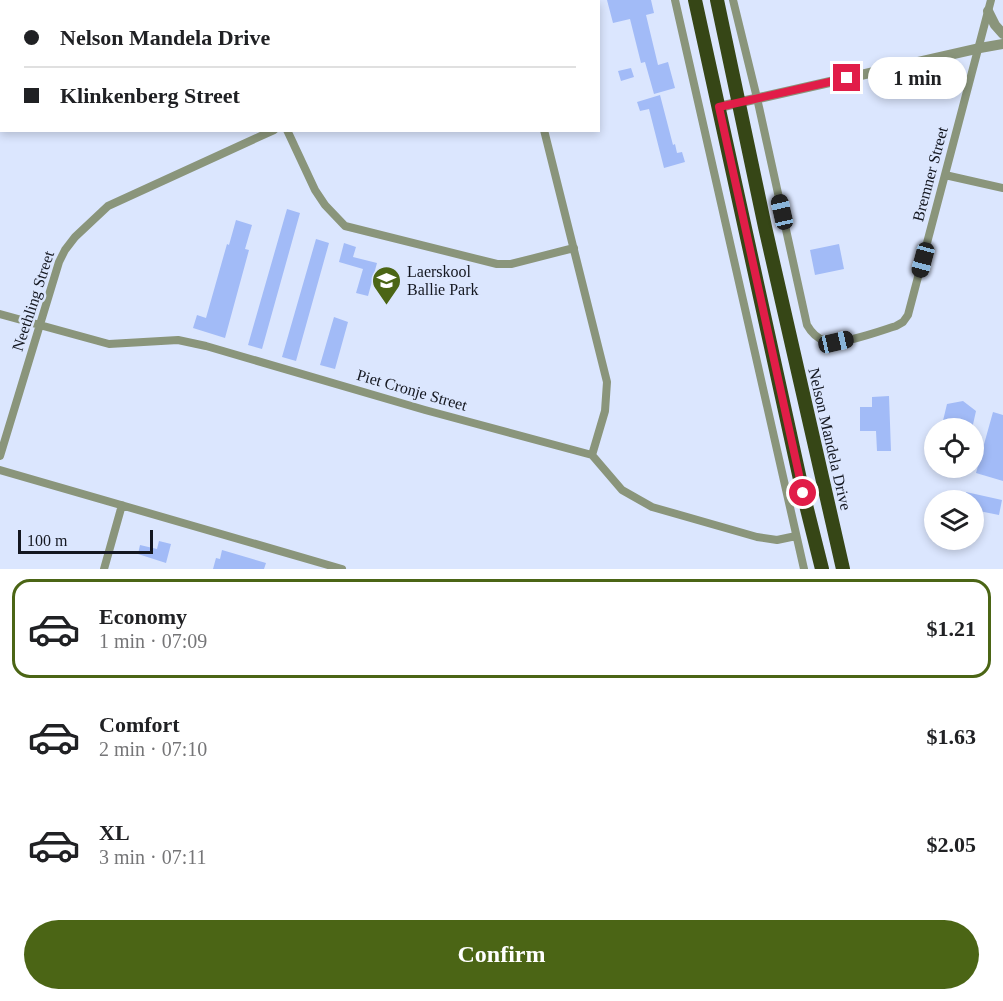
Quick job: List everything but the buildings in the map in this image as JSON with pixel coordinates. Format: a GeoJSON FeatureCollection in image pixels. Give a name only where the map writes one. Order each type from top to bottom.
{"type":"FeatureCollection","features":[{"type":"Feature","properties":{"kind":"highway"},"geometry":{"type":"LineString","coordinates":[[695,0],[822,569]]}},
{"type":"Feature","properties":{"kind":"highway","name":"Nelson Mandela Drive"},"geometry":{"type":"LineString","coordinates":[[717,0],[843,569]]}},
{"type":"Feature","properties":{"kind":"street"},"geometry":{"type":"LineString","coordinates":[[675,0],[804,569]]}},
{"type":"Feature","properties":{"kind":"street"},"geometry":{"type":"LineString","coordinates":[[733,0],[757,98]]}},
{"type":"Feature","properties":{"kind":"street"},"geometry":{"type":"LineString","coordinates":[[989,6],[995,25],[1003,34]]}},
{"type":"Feature","properties":{"kind":"street","name":"Bremner Street"},"geometry":{"type":"LineString","coordinates":[[757,98],[807,325],[823,340],[836,342],[896,326],[908,315],[980,48],[989,6]]}},
{"type":"Feature","properties":{"kind":"street"},"geometry":{"type":"LineString","coordinates":[[719,107],[1003,44]]}},
{"type":"Feature","properties":{"kind":"street","name":"Neethling Street"},"geometry":{"type":"LineString","coordinates":[[0,456],[65,250],[108,206],[270,132]]}},
{"type":"Feature","properties":{"kind":"street"},"geometry":{"type":"LineString","coordinates":[[288,132],[315,190],[325,206],[345,226],[497,264],[511,264],[574,248]]}},
{"type":"Feature","properties":{"kind":"street"},"geometry":{"type":"LineString","coordinates":[[544,132],[607,382],[605,411],[592,456],[621,490],[652,507],[768,539],[796,536]]}},
{"type":"Feature","properties":{"kind":"street"},"geometry":{"type":"LineString","coordinates":[[945,175],[1003,188]]}},
{"type":"Feature","properties":{"kind":"street","name":"Piet Cronje Street"},"geometry":{"type":"LineString","coordinates":[[0,314],[109,344],[178,340],[188,342],[592,456]]}},
{"type":"Feature","properties":{"kind":"street"},"geometry":{"type":"LineString","coordinates":[[0,470],[342,569]]}},
{"type":"Feature","properties":{"kind":"street"},"geometry":{"type":"LineString","coordinates":[[104,569],[122,505]]}},
{"type":"Feature","properties":{"kind":"place","name":"Laerskool Ballie Park"},"geometry":{"type":"Point","coordinates":[386,306]}},
{"type":"Feature","properties":{"kind":"route"},"geometry":{"type":"LineString","coordinates":[[803,493],[719,107],[847,78]]}}]}
